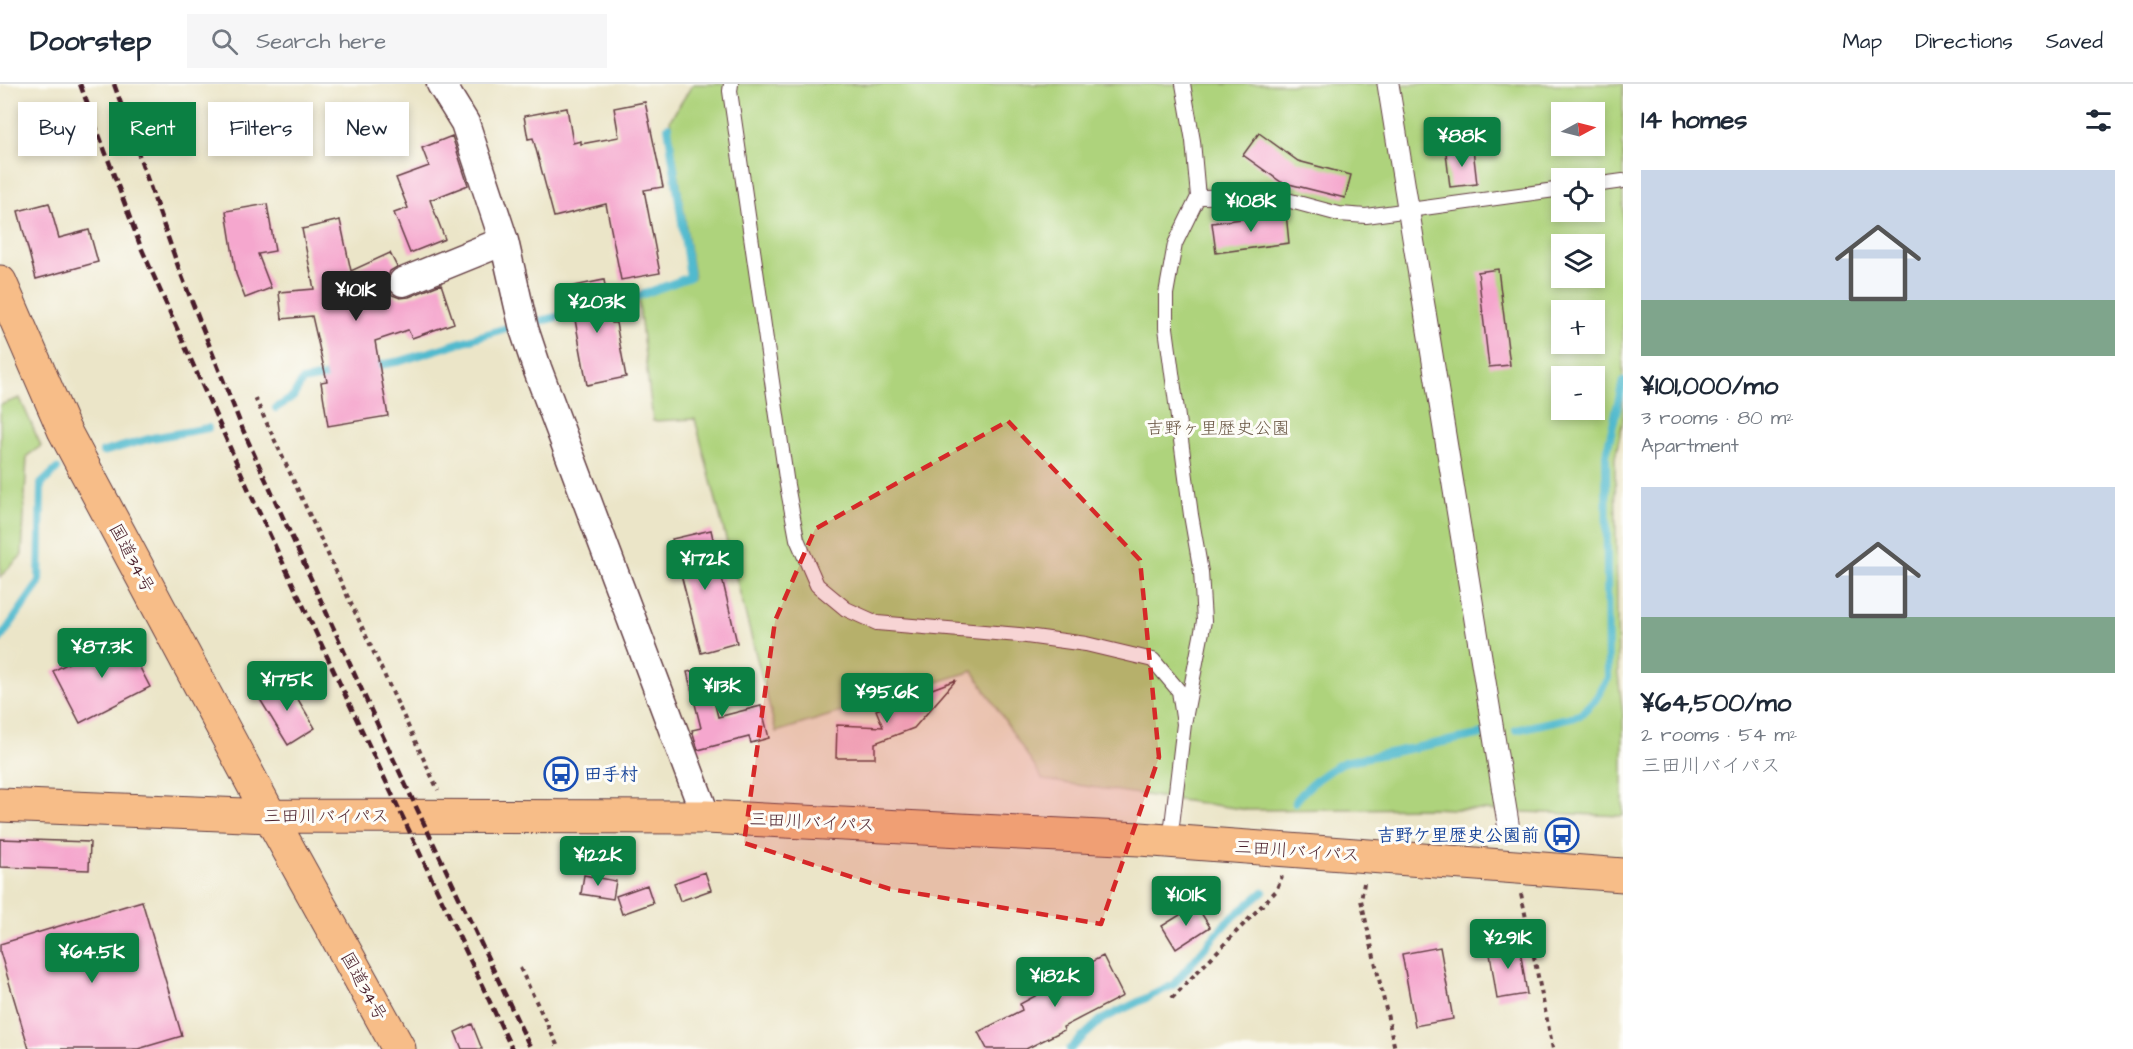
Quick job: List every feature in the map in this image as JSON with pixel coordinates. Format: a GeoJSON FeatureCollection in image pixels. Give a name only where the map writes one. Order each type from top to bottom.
{"type":"FeatureCollection","features":[{"type":"Feature","properties":{"kind":"highway","name":"国道34号"},"geometry":{"type":"LineString","coordinates":[[2,291],[64,430],[270,816],[399,1049]]}},
{"type":"Feature","properties":{"kind":"highway","name":"三田川バイパス"},"geometry":{"type":"LineString","coordinates":[[0,806],[270,816],[706,817],[1170,842],[1623,875]]}},
{"type":"Feature","properties":{"kind":"street"},"geometry":{"type":"LineString","coordinates":[[441,84],[465,123],[504,241],[524,329],[537,368],[706,817]]}},
{"type":"Feature","properties":{"kind":"street"},"geometry":{"type":"LineString","coordinates":[[1388,84],[1508,823]]}},
{"type":"Feature","properties":{"kind":"street"},"geometry":{"type":"LineString","coordinates":[[403,282],[504,241]]}},
{"type":"Feature","properties":{"kind":"lane"},"geometry":{"type":"LineString","coordinates":[[731,84],[730,91],[787,484],[797,539],[818,585],[846,609],[877,623],[1019,635],[1086,644],[1153,660],[1179,691],[1184,724]]}},
{"type":"Feature","properties":{"kind":"lane"},"geometry":{"type":"LineString","coordinates":[[1170,842],[1184,724],[1204,621],[1201,572],[1168,351],[1166,294],[1175,244],[1198,197],[1183,84]]}},
{"type":"Feature","properties":{"kind":"lane"},"geometry":{"type":"LineString","coordinates":[[1605,183],[1623,181]]}},
{"type":"Feature","properties":{"kind":"lane"},"geometry":{"type":"LineString","coordinates":[[1198,197],[1272,196],[1339,214],[1366,216],[1551,191]]}},
{"type":"Feature","properties":{"kind":"path"},"geometry":{"type":"LineString","coordinates":[[255,398],[441,797],[446,816]]}},
{"type":"Feature","properties":{"kind":"path"},"geometry":{"type":"LineString","coordinates":[[1172,998],[1276,891],[1293,850]]}},
{"type":"Feature","properties":{"kind":"path"},"geometry":{"type":"LineString","coordinates":[[1367,856],[1361,900],[1395,1049]]}},
{"type":"Feature","properties":{"kind":"path"},"geometry":{"type":"LineString","coordinates":[[1516,867],[1553,1049]]}},
{"type":"Feature","properties":{"kind":"path"},"geometry":{"type":"LineString","coordinates":[[520,968],[559,1049]]}},
{"type":"Feature","properties":{"kind":"highlighted area"},"geometry":{"type":"Polygon","coordinates":[[[1008,421],[1140,560],[1159,757],[1101,924],[890,889],[744,843],[775,621],[815,529],[1008,421]]]}},
{"type":"Feature","properties":{"kind":"green space","name":"吉野ヶ里歴史公園"},"geometry":{"type":"Polygon","coordinates":[[[693,84],[1623,84],[1623,421],[1615,458],[1618,674],[1623,715],[1623,816],[1430,808],[1248,810],[1043,780],[973,671],[776,732],[695,419],[653,421],[638,298],[694,278],[670,120],[693,84]]]}},
{"type":"Feature","properties":{"kind":"green space"},"geometry":{"type":"Polygon","coordinates":[[[20,398],[41,446],[27,456],[22,555],[0,577],[0,405],[20,398]]]}},
{"type":"Feature","properties":{"kind":"building"},"geometry":{"type":"Polygon","coordinates":[[[645,102],[663,187],[644,190],[660,273],[621,280],[606,204],[554,217],[533,138],[528,139],[524,116],[567,108],[573,143],[581,141],[581,144],[619,137],[614,108],[645,102]]]}},
{"type":"Feature","properties":{"kind":"building"},"geometry":{"type":"Polygon","coordinates":[[[1259,133],[1298,161],[1351,175],[1345,198],[1281,182],[1243,155],[1259,133]]]}},
{"type":"Feature","properties":{"kind":"building"},"geometry":{"type":"Polygon","coordinates":[[[452,136],[468,185],[430,200],[445,239],[410,253],[394,213],[408,208],[396,178],[429,166],[422,148],[452,136]]]}},
{"type":"Feature","properties":{"kind":"building"},"geometry":{"type":"Polygon","coordinates":[[[1473,149],[1477,184],[1450,187],[1446,153],[1473,149]]]}},
{"type":"Feature","properties":{"kind":"building"},"geometry":{"type":"Polygon","coordinates":[[[49,203],[59,238],[89,230],[98,262],[36,279],[18,211],[49,203]]]}},
{"type":"Feature","properties":{"kind":"building"},"geometry":{"type":"Polygon","coordinates":[[[267,204],[275,251],[258,254],[271,288],[245,298],[236,274],[226,211],[267,204]]]}},
{"type":"Feature","properties":{"kind":"building"},"geometry":{"type":"Polygon","coordinates":[[[1286,213],[1289,243],[1216,253],[1212,223],[1286,213]]]}},
{"type":"Feature","properties":{"kind":"building"},"geometry":{"type":"Polygon","coordinates":[[[340,220],[351,271],[390,253],[397,267],[390,271],[387,279],[392,295],[400,298],[409,297],[441,284],[454,323],[412,338],[408,330],[375,341],[388,416],[328,426],[321,382],[327,381],[312,316],[282,319],[279,292],[314,289],[302,229],[340,220]]]}},
{"type":"Feature","properties":{"kind":"building"},"geometry":{"type":"Polygon","coordinates":[[[1498,269],[1510,365],[1489,367],[1478,272],[1498,269]]]}},
{"type":"Feature","properties":{"kind":"building"},"geometry":{"type":"Polygon","coordinates":[[[604,280],[612,323],[616,323],[626,377],[587,385],[569,287],[604,280]]]}},
{"type":"Feature","properties":{"kind":"building"},"geometry":{"type":"Polygon","coordinates":[[[711,530],[737,643],[701,653],[672,539],[711,530]]]}},
{"type":"Feature","properties":{"kind":"building"},"geometry":{"type":"Polygon","coordinates":[[[123,635],[150,687],[80,723],[53,671],[123,635]]]}},
{"type":"Feature","properties":{"kind":"building"},"geometry":{"type":"Polygon","coordinates":[[[706,668],[718,717],[761,706],[769,738],[751,743],[749,737],[698,750],[692,730],[701,728],[687,672],[706,668]]]}},
{"type":"Feature","properties":{"kind":"building"},"geometry":{"type":"Polygon","coordinates":[[[286,679],[315,728],[288,745],[258,696],[286,679]]]}},
{"type":"Feature","properties":{"kind":"building"},"geometry":{"type":"Polygon","coordinates":[[[956,680],[914,728],[875,743],[875,758],[836,758],[837,725],[883,727],[876,710],[956,680]]]}},
{"type":"Feature","properties":{"kind":"building"},"geometry":{"type":"Polygon","coordinates":[[[0,839],[90,842],[89,870],[0,867],[0,839]]]}},
{"type":"Feature","properties":{"kind":"building"},"geometry":{"type":"Polygon","coordinates":[[[705,872],[711,890],[680,901],[674,883],[705,872]]]}},
{"type":"Feature","properties":{"kind":"building"},"geometry":{"type":"Polygon","coordinates":[[[584,875],[616,881],[613,899],[581,894],[584,875]]]}},
{"type":"Feature","properties":{"kind":"building"},"geometry":{"type":"Polygon","coordinates":[[[647,885],[653,903],[622,914],[616,896],[647,885]]]}},
{"type":"Feature","properties":{"kind":"building"},"geometry":{"type":"Polygon","coordinates":[[[142,901],[182,1036],[138,1049],[29,1049],[0,952],[0,944],[142,901]]]}},
{"type":"Feature","properties":{"kind":"building"},"geometry":{"type":"Polygon","coordinates":[[[1196,905],[1210,927],[1176,949],[1162,926],[1196,905]]]}},
{"type":"Feature","properties":{"kind":"building"},"geometry":{"type":"Polygon","coordinates":[[[1519,942],[1527,994],[1497,999],[1489,947],[1519,942]]]}},
{"type":"Feature","properties":{"kind":"building"},"geometry":{"type":"Polygon","coordinates":[[[1440,947],[1453,1019],[1415,1026],[1402,954],[1440,947]]]}},
{"type":"Feature","properties":{"kind":"building"},"geometry":{"type":"Polygon","coordinates":[[[1103,956],[1123,996],[1026,1049],[987,1049],[978,1032],[1022,1010],[1020,1004],[1065,980],[1063,976],[1103,956]]]}},
{"type":"Feature","properties":{"kind":"building"},"geometry":{"type":"Polygon","coordinates":[[[472,1024],[482,1049],[462,1049],[455,1032],[472,1024]]]}},
{"type":"Feature","properties":{"kind":"waterway"},"geometry":{"type":"LineString","coordinates":[[599,306],[633,298],[690,277],[668,127]]}},
{"type":"Feature","properties":{"kind":"waterway"},"geometry":{"type":"LineString","coordinates":[[540,321],[582,311]]}},
{"type":"Feature","properties":{"kind":"waterway"},"geometry":{"type":"LineString","coordinates":[[369,367],[401,361],[506,328]]}},
{"type":"Feature","properties":{"kind":"waterway"},"geometry":{"type":"LineString","coordinates":[[276,408],[293,397],[302,381],[334,375]]}},
{"type":"Feature","properties":{"kind":"waterway"},"geometry":{"type":"LineString","coordinates":[[1516,730],[1580,715],[1595,700],[1608,678],[1606,455],[1623,381]]}},
{"type":"Feature","properties":{"kind":"waterway"},"geometry":{"type":"LineString","coordinates":[[103,452],[152,438],[208,428]]}},
{"type":"Feature","properties":{"kind":"waterway"},"geometry":{"type":"LineString","coordinates":[[0,639],[39,583],[41,484],[57,469]]}},
{"type":"Feature","properties":{"kind":"waterway"},"geometry":{"type":"LineString","coordinates":[[1295,802],[1317,779],[1344,762],[1483,734]]}},
{"type":"Feature","properties":{"kind":"waterway"},"geometry":{"type":"LineString","coordinates":[[1070,1049],[1101,1020],[1173,985],[1226,923],[1263,892]]}},
{"type":"Feature","properties":{"kind":"railway"},"geometry":{"type":"LineString","coordinates":[[80,84],[140,245],[251,495],[512,1049]]}},
{"type":"Feature","properties":{"kind":"railway"},"geometry":{"type":"LineString","coordinates":[[114,84],[179,269],[243,430],[391,754],[531,1049]]}},
{"type":"Feature","properties":{"kind":"place","name":"田手村"},"geometry":{"type":"Point","coordinates":[561,774]}},
{"type":"Feature","properties":{"kind":"place","name":"吉野ケ里歴史公園前"},"geometry":{"type":"Point","coordinates":[1562,835]}}]}
